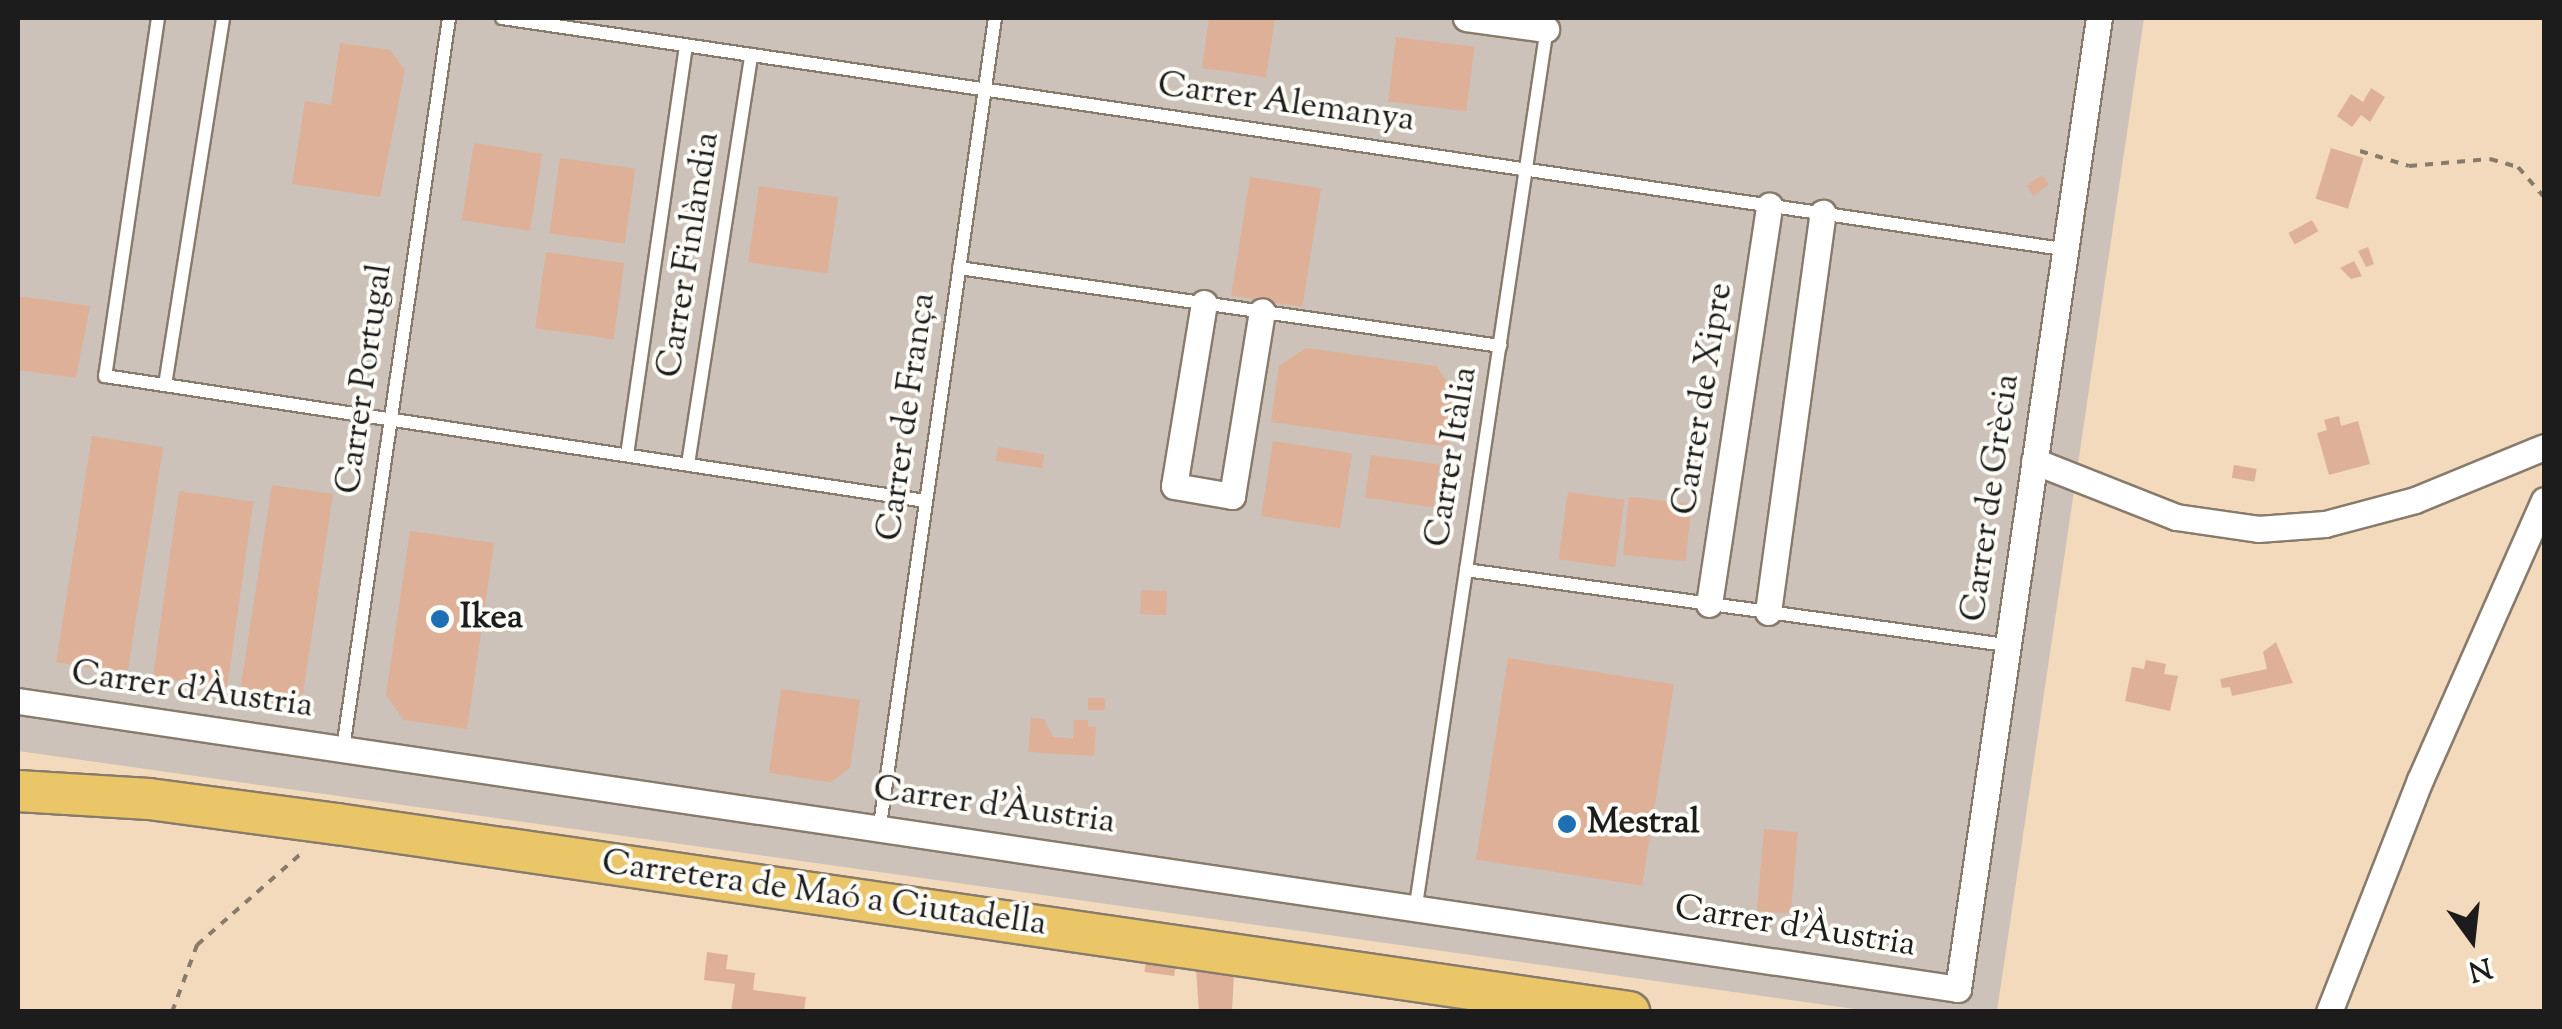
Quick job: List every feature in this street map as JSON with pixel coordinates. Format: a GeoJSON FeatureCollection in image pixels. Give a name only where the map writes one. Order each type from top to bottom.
{"type":"FeatureCollection","features":[{"type":"Feature","properties":{"kind":"main road","name":"Carretera de Maó a Ciutadella"},"geometry":{"type":"LineString","coordinates":[[18,790],[149,799],[337,824],[1629,1012]]}},
{"type":"Feature","properties":{"kind":"street"},"geometry":{"type":"LineString","coordinates":[[1466,18],[1547,23]]}},
{"type":"Feature","properties":{"kind":"street","name":"Carrer de Grècia"},"geometry":{"type":"LineString","coordinates":[[1958,989],[2098,18]]}},
{"type":"Feature","properties":{"kind":"street","name":"Carrer de Xipre"},"geometry":{"type":"LineString","coordinates":[[1708,604],[1769,205]]}},
{"type":"Feature","properties":{"kind":"street"},"geometry":{"type":"LineString","coordinates":[[1768,612],[1823,213]]}},
{"type":"Feature","properties":{"kind":"street"},"geometry":{"type":"LineString","coordinates":[[1204,303],[1174,486],[1232,496],[1262,311]]}},
{"type":"Feature","properties":{"kind":"street"},"geometry":{"type":"LineString","coordinates":[[2034,461],[2176,517],[2258,530],[2325,524],[2415,500],[2544,447]]}},
{"type":"Feature","properties":{"kind":"street"},"geometry":{"type":"LineString","coordinates":[[2329,1012],[2420,780],[2544,500]]}},
{"type":"Feature","properties":{"kind":"street","name":"Carrer d'Àustria"},"geometry":{"type":"LineString","coordinates":[[18,701],[880,825],[1958,989]]}},
{"type":"Feature","properties":{"kind":"lane"},"geometry":{"type":"LineString","coordinates":[[158,18],[106,376],[926,501]]}},
{"type":"Feature","properties":{"kind":"lane"},"geometry":{"type":"LineString","coordinates":[[165,385],[223,18]]}},
{"type":"Feature","properties":{"kind":"lane","name":"Carrer Portugal"},"geometry":{"type":"LineString","coordinates":[[343,748],[449,18]]}},
{"type":"Feature","properties":{"kind":"lane","name":"Carrer Alemanya"},"geometry":{"type":"LineString","coordinates":[[502,18],[2062,249]]}},
{"type":"Feature","properties":{"kind":"lane","name":"Carrer de França"},"geometry":{"type":"LineString","coordinates":[[880,825],[995,18]]}},
{"type":"Feature","properties":{"kind":"lane","name":"Carrer Itàlia"},"geometry":{"type":"LineString","coordinates":[[1416,905],[1547,23]]}},
{"type":"Feature","properties":{"kind":"lane","name":"Carrer Finlàndia"},"geometry":{"type":"LineString","coordinates":[[627,455],[686,45]]}},
{"type":"Feature","properties":{"kind":"lane","name":"Carrer Finlàndia"},"geometry":{"type":"LineString","coordinates":[[688,464],[752,54]]}},
{"type":"Feature","properties":{"kind":"lane"},"geometry":{"type":"LineString","coordinates":[[959,268],[1500,346]]}},
{"type":"Feature","properties":{"kind":"lane"},"geometry":{"type":"LineString","coordinates":[[1466,570],[2006,646]]}},
{"type":"Feature","properties":{"kind":"path"},"geometry":{"type":"LineString","coordinates":[[2360,151],[2409,166],[2490,158],[2518,168],[2544,197]]}},
{"type":"Feature","properties":{"kind":"path"},"geometry":{"type":"LineString","coordinates":[[172,1012],[197,945],[337,824]]}},
{"type":"Feature","properties":{"kind":"shaded area"},"geometry":{"type":"Polygon","coordinates":[[[18,18],[2144,18],[1997,1011],[1869,1011],[18,751],[18,18]]]}},
{"type":"Feature","properties":{"kind":"building"},"geometry":{"type":"Polygon","coordinates":[[[1209,18],[1275,18],[1266,77],[1202,68],[1209,18]]]}},
{"type":"Feature","properties":{"kind":"building"},"geometry":{"type":"Polygon","coordinates":[[[1396,37],[1474,47],[1466,111],[1388,102],[1396,37]]]}},
{"type":"Feature","properties":{"kind":"building"},"geometry":{"type":"Polygon","coordinates":[[[340,43],[390,50],[405,70],[380,197],[292,184],[305,101],[331,105],[340,43]]]}},
{"type":"Feature","properties":{"kind":"building"},"geometry":{"type":"Polygon","coordinates":[[[2371,88],[2385,97],[2370,122],[2361,115],[2352,127],[2337,116],[2351,94],[2363,102],[2371,88]]]}},
{"type":"Feature","properties":{"kind":"building"},"geometry":{"type":"Polygon","coordinates":[[[474,143],[542,154],[530,231],[462,220],[474,143]]]}},
{"type":"Feature","properties":{"kind":"building"},"geometry":{"type":"Polygon","coordinates":[[[2331,148],[2364,158],[2348,209],[2316,199],[2331,148]]]}},
{"type":"Feature","properties":{"kind":"building"},"geometry":{"type":"Polygon","coordinates":[[[560,158],[635,169],[625,244],[549,233],[560,158]]]}},
{"type":"Feature","properties":{"kind":"building"},"geometry":{"type":"Polygon","coordinates":[[[2042,175],[2049,185],[2033,196],[2026,186],[2042,175]]]}},
{"type":"Feature","properties":{"kind":"building"},"geometry":{"type":"Polygon","coordinates":[[[1250,177],[1321,188],[1302,307],[1231,296],[1250,177]]]}},
{"type":"Feature","properties":{"kind":"building"},"geometry":{"type":"Polygon","coordinates":[[[759,186],[838,197],[828,273],[748,262],[759,186]]]}},
{"type":"Feature","properties":{"kind":"building"},"geometry":{"type":"Polygon","coordinates":[[[2312,220],[2318,231],[2295,244],[2288,233],[2312,220]]]}},
{"type":"Feature","properties":{"kind":"building"},"geometry":{"type":"Polygon","coordinates":[[[2368,247],[2374,264],[2366,267],[2358,251],[2368,247]]]}},
{"type":"Feature","properties":{"kind":"building"},"geometry":{"type":"Polygon","coordinates":[[[546,252],[624,263],[614,339],[535,328],[546,252]]]}},
{"type":"Feature","properties":{"kind":"building"},"geometry":{"type":"Polygon","coordinates":[[[2354,261],[2362,276],[2351,279],[2340,268],[2354,261]]]}},
{"type":"Feature","properties":{"kind":"building"},"geometry":{"type":"Polygon","coordinates":[[[18,296],[90,306],[76,378],[18,370],[18,296]]]}},
{"type":"Feature","properties":{"kind":"building"},"geometry":{"type":"Polygon","coordinates":[[[1306,348],[1436,366],[1457,395],[1449,447],[1271,422],[1279,366],[1306,348]]]}},
{"type":"Feature","properties":{"kind":"building"},"geometry":{"type":"Polygon","coordinates":[[[2339,416],[2341,426],[2358,421],[2370,464],[2329,475],[2317,433],[2327,430],[2324,420],[2339,416]]]}},
{"type":"Feature","properties":{"kind":"building"},"geometry":{"type":"Polygon","coordinates":[[[92,436],[163,447],[127,673],[56,662],[92,436]]]}},
{"type":"Feature","properties":{"kind":"building"},"geometry":{"type":"Polygon","coordinates":[[[1273,441],[1352,454],[1340,529],[1261,516],[1273,441]]]}},
{"type":"Feature","properties":{"kind":"building"},"geometry":{"type":"Polygon","coordinates":[[[998,447],[1044,454],[1042,468],[996,461],[998,447]]]}},
{"type":"Feature","properties":{"kind":"building"},"geometry":{"type":"Polygon","coordinates":[[[1371,455],[1439,465],[1433,507],[1365,498],[1371,455]]]}},
{"type":"Feature","properties":{"kind":"building"},"geometry":{"type":"Polygon","coordinates":[[[2234,465],[2257,469],[2254,482],[2232,478],[2234,465]]]}},
{"type":"Feature","properties":{"kind":"building"},"geometry":{"type":"Polygon","coordinates":[[[272,485],[333,494],[303,693],[284,705],[239,698],[272,485]]]}},
{"type":"Feature","properties":{"kind":"building"},"geometry":{"type":"Polygon","coordinates":[[[179,491],[253,501],[227,688],[153,677],[179,491]]]}},
{"type":"Feature","properties":{"kind":"building"},"geometry":{"type":"Polygon","coordinates":[[[1568,492],[1624,500],[1615,567],[1559,559],[1568,492]]]}},
{"type":"Feature","properties":{"kind":"building"},"geometry":{"type":"Polygon","coordinates":[[[1629,497],[1692,504],[1686,561],[1623,555],[1629,497]]]}},
{"type":"Feature","properties":{"kind":"building","name":"Ikea"},"geometry":{"type":"Polygon","coordinates":[[[410,531],[494,543],[467,729],[404,720],[386,695],[410,531]]]}},
{"type":"Feature","properties":{"kind":"building"},"geometry":{"type":"Polygon","coordinates":[[[1141,590],[1167,591],[1166,615],[1140,614],[1141,590]]]}},
{"type":"Feature","properties":{"kind":"building"},"geometry":{"type":"Polygon","coordinates":[[[2276,642],[2293,683],[2232,696],[2230,687],[2222,688],[2220,679],[2267,669],[2263,652],[2276,642]]]}},
{"type":"Feature","properties":{"kind":"building"},"geometry":{"type":"Polygon","coordinates":[[[1508,658],[1674,684],[1642,886],[1476,859],[1508,658]]]}},
{"type":"Feature","properties":{"kind":"building"},"geometry":{"type":"Polygon","coordinates":[[[2146,660],[2166,664],[2164,674],[2178,676],[2170,711],[2125,701],[2132,667],[2144,669],[2146,660]]]}},
{"type":"Feature","properties":{"kind":"building"},"geometry":{"type":"Polygon","coordinates":[[[781,689],[860,700],[850,768],[831,782],[769,773],[781,689]]]}},
{"type":"Feature","properties":{"kind":"building"},"geometry":{"type":"Polygon","coordinates":[[[1088,698],[1105,698],[1105,710],[1088,710],[1088,698]]]}},
{"type":"Feature","properties":{"kind":"building"},"geometry":{"type":"Polygon","coordinates":[[[1031,718],[1044,719],[1053,737],[1073,739],[1074,720],[1088,720],[1088,727],[1096,727],[1094,756],[1028,752],[1031,718]]]}},
{"type":"Feature","properties":{"kind":"building"},"geometry":{"type":"Polygon","coordinates":[[[1764,829],[1798,832],[1791,914],[1757,911],[1764,829]]]}},
{"type":"Feature","properties":{"kind":"building"},"geometry":{"type":"Polygon","coordinates":[[[707,952],[728,955],[726,969],[755,973],[753,990],[806,997],[804,1012],[731,1012],[735,984],[704,980],[707,952]]]}},
{"type":"Feature","properties":{"kind":"building"},"geometry":{"type":"Polygon","coordinates":[[[1146,961],[1176,965],[1174,976],[1144,972],[1146,961]]]}},
{"type":"Feature","properties":{"kind":"building"},"geometry":{"type":"Polygon","coordinates":[[[1196,969],[1234,973],[1232,1012],[1199,1012],[1196,969]]]}},
{"type":"Feature","properties":{"kind":"place","name":"Ikea"},"geometry":{"type":"Point","coordinates":[440,619]}},
{"type":"Feature","properties":{"kind":"place","name":"Mestral"},"geometry":{"type":"Point","coordinates":[1567,824]}}]}
